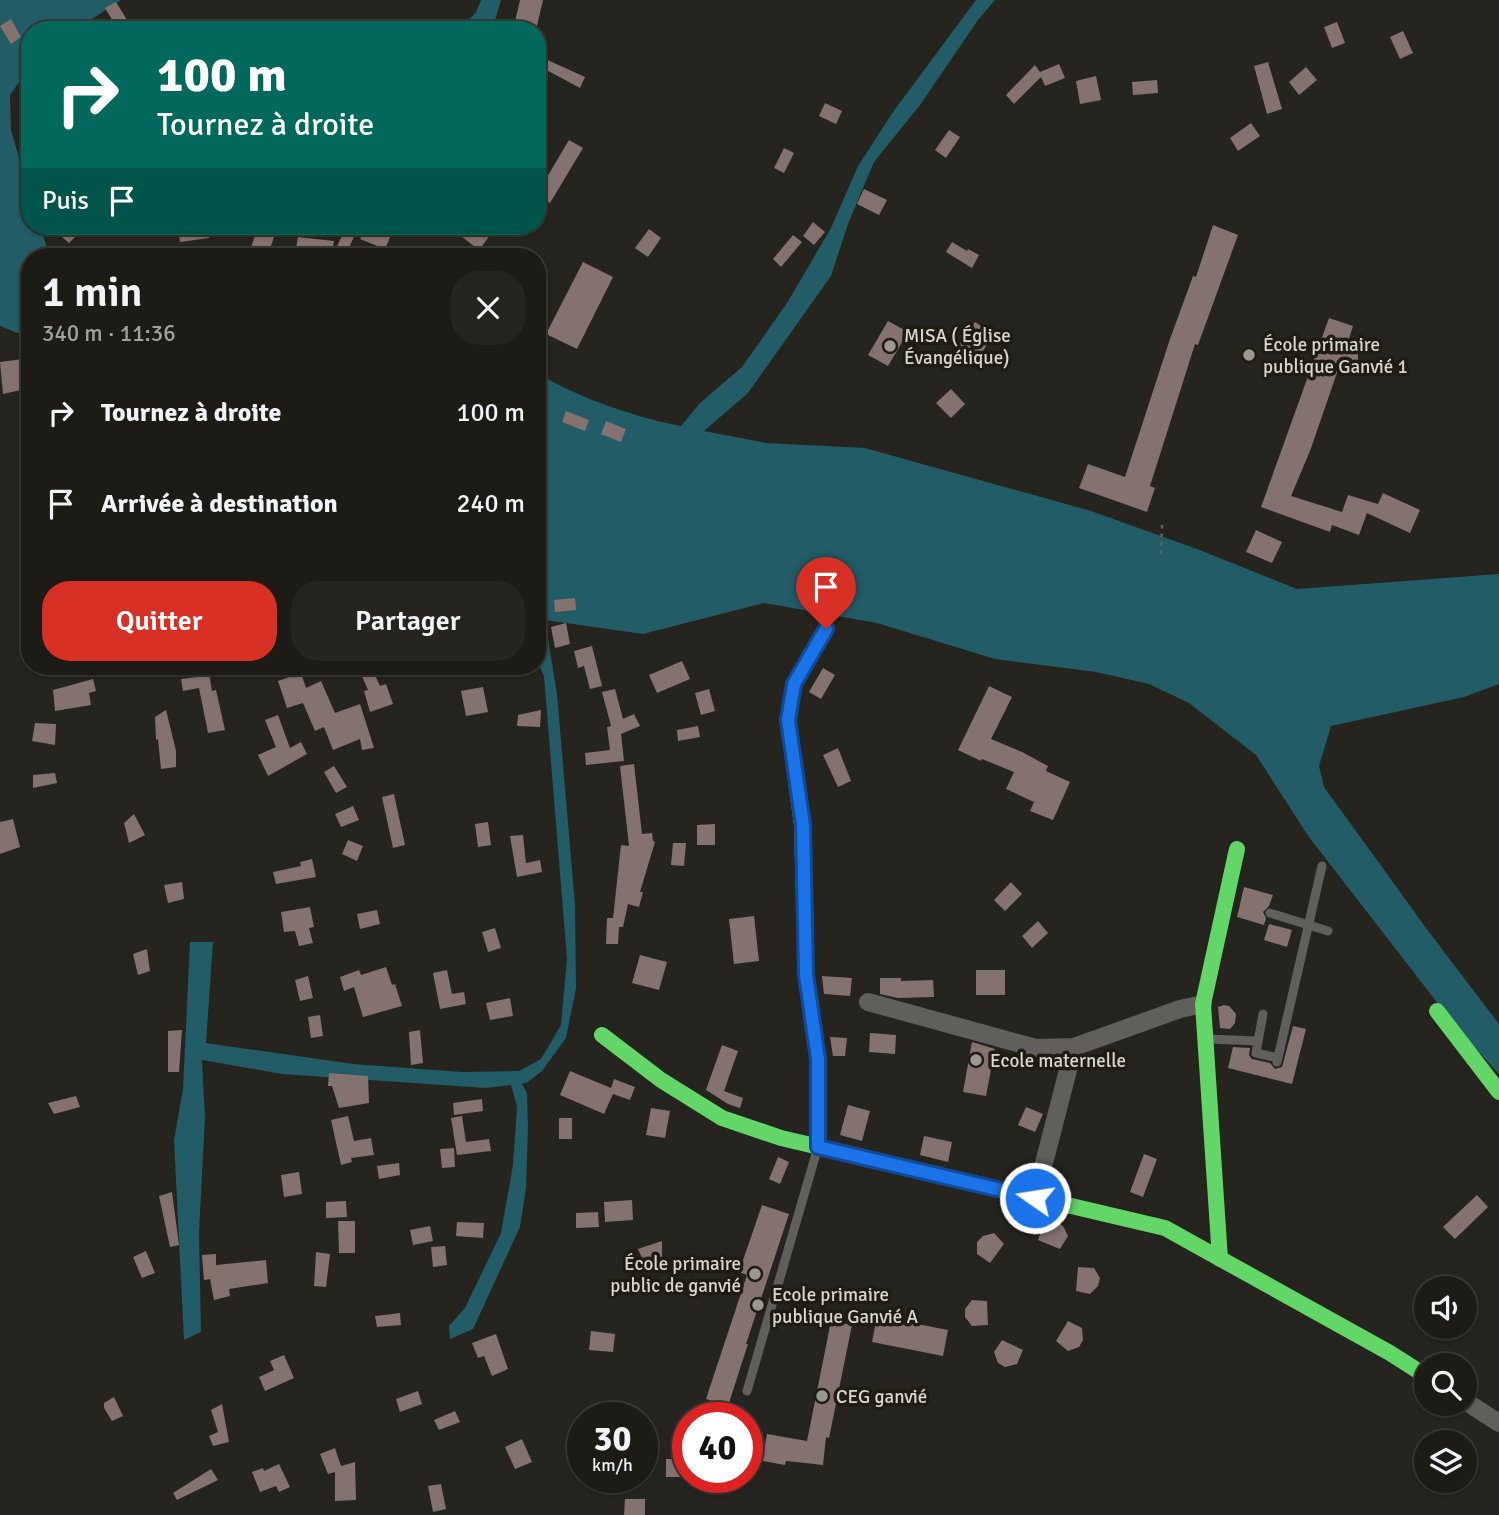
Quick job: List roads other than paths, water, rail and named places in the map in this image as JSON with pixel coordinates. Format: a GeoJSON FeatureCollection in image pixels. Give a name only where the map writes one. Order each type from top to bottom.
{"type":"FeatureCollection","features":[{"type":"Feature","properties":{"kind":"street"},"geometry":{"type":"LineString","coordinates":[[818,1147],[818,1059],[806,975],[803,825],[788,720],[794,684],[826,629]]}},
{"type":"Feature","properties":{"kind":"street"},"geometry":{"type":"LineString","coordinates":[[1220,1259],[1203,1004],[1237,849]]}},
{"type":"Feature","properties":{"kind":"street"},"geometry":{"type":"LineString","coordinates":[[868,1002],[1036,1048],[1074,1047],[1180,1009],[1203,1004]]}},
{"type":"Feature","properties":{"kind":"street"},"geometry":{"type":"LineString","coordinates":[[1437,1011],[1499,1092]]}},
{"type":"Feature","properties":{"kind":"street"},"geometry":{"type":"LineString","coordinates":[[603,1035],[661,1080],[722,1118],[781,1138],[1165,1228],[1414,1368]]}},
{"type":"Feature","properties":{"kind":"street"},"geometry":{"type":"LineString","coordinates":[[1035,1198],[1074,1047]]}},
{"type":"Feature","properties":{"kind":"street"},"geometry":{"type":"LineString","coordinates":[[1477,1409],[1499,1423]]}},
{"type":"Feature","properties":{"kind":"lane"},"geometry":{"type":"LineString","coordinates":[[1263,1014],[1256,1053],[1277,1060],[1322,866]]}},
{"type":"Feature","properties":{"kind":"lane"},"geometry":{"type":"LineString","coordinates":[[1270,914],[1283,921],[1328,932]]}},
{"type":"Feature","properties":{"kind":"lane"},"geometry":{"type":"LineString","coordinates":[[1206,1039],[1258,1041]]}},
{"type":"Feature","properties":{"kind":"lane"},"geometry":{"type":"LineString","coordinates":[[747,1391],[818,1147]]}},
{"type":"Feature","properties":{"kind":"water"},"geometry":{"type":"Polygon","coordinates":[[[0,0],[121,0],[89,21],[21,21],[21,80],[10,95],[11,130],[21,165],[21,235],[43,235],[47,248],[21,248],[21,334],[0,326],[0,0]]]}},
{"type":"Feature","properties":{"kind":"water"},"geometry":{"type":"Polygon","coordinates":[[[481,0],[501,0],[495,21],[468,21],[481,0]]]}},
{"type":"Feature","properties":{"kind":"water"},"geometry":{"type":"Polygon","coordinates":[[[976,0],[995,0],[978,20],[920,105],[874,162],[848,224],[831,276],[748,393],[704,431],[766,443],[865,448],[1091,511],[1297,589],[1499,574],[1499,684],[1464,697],[1331,726],[1319,766],[1324,787],[1499,1024],[1499,1074],[1456,1027],[1309,837],[1256,755],[1189,703],[1149,684],[1096,672],[995,659],[877,623],[764,603],[643,634],[546,620],[546,378],[607,405],[681,426],[700,403],[742,367],[787,303],[831,228],[858,166],[893,112],[976,0]]]}},
{"type":"Feature","properties":{"kind":"water"},"geometry":{"type":"Polygon","coordinates":[[[546,635],[557,694],[575,905],[576,988],[566,1038],[542,1071],[522,1084],[527,1093],[528,1128],[526,1188],[520,1227],[473,1329],[450,1339],[449,1326],[465,1308],[501,1233],[513,1165],[517,1106],[511,1085],[486,1088],[282,1074],[202,1060],[205,1118],[199,1232],[201,1332],[184,1340],[174,1140],[183,1089],[190,942],[213,942],[206,1043],[353,1064],[462,1072],[519,1071],[541,1059],[561,1025],[567,959],[544,676],[546,635]]]}},
{"type":"Feature","properties":{"kind":"place","name":"MISA ( Église Évangélique)"},"geometry":{"type":"Point","coordinates":[890,346]}},
{"type":"Feature","properties":{"kind":"place","name":"École primaire publique Ganvié 1"},"geometry":{"type":"Point","coordinates":[1249,355]}},
{"type":"Feature","properties":{"kind":"place","name":"Ecole maternelle"},"geometry":{"type":"Point","coordinates":[976,1060]}},
{"type":"Feature","properties":{"kind":"place","name":"École primaire public de ganvié"},"geometry":{"type":"Point","coordinates":[755,1274]}},
{"type":"Feature","properties":{"kind":"place","name":"Ecole primaire publique Ganvié A"},"geometry":{"type":"Point","coordinates":[758,1305]}},
{"type":"Feature","properties":{"kind":"place","name":"CEG ganvié"},"geometry":{"type":"Point","coordinates":[822,1396]}}]}
